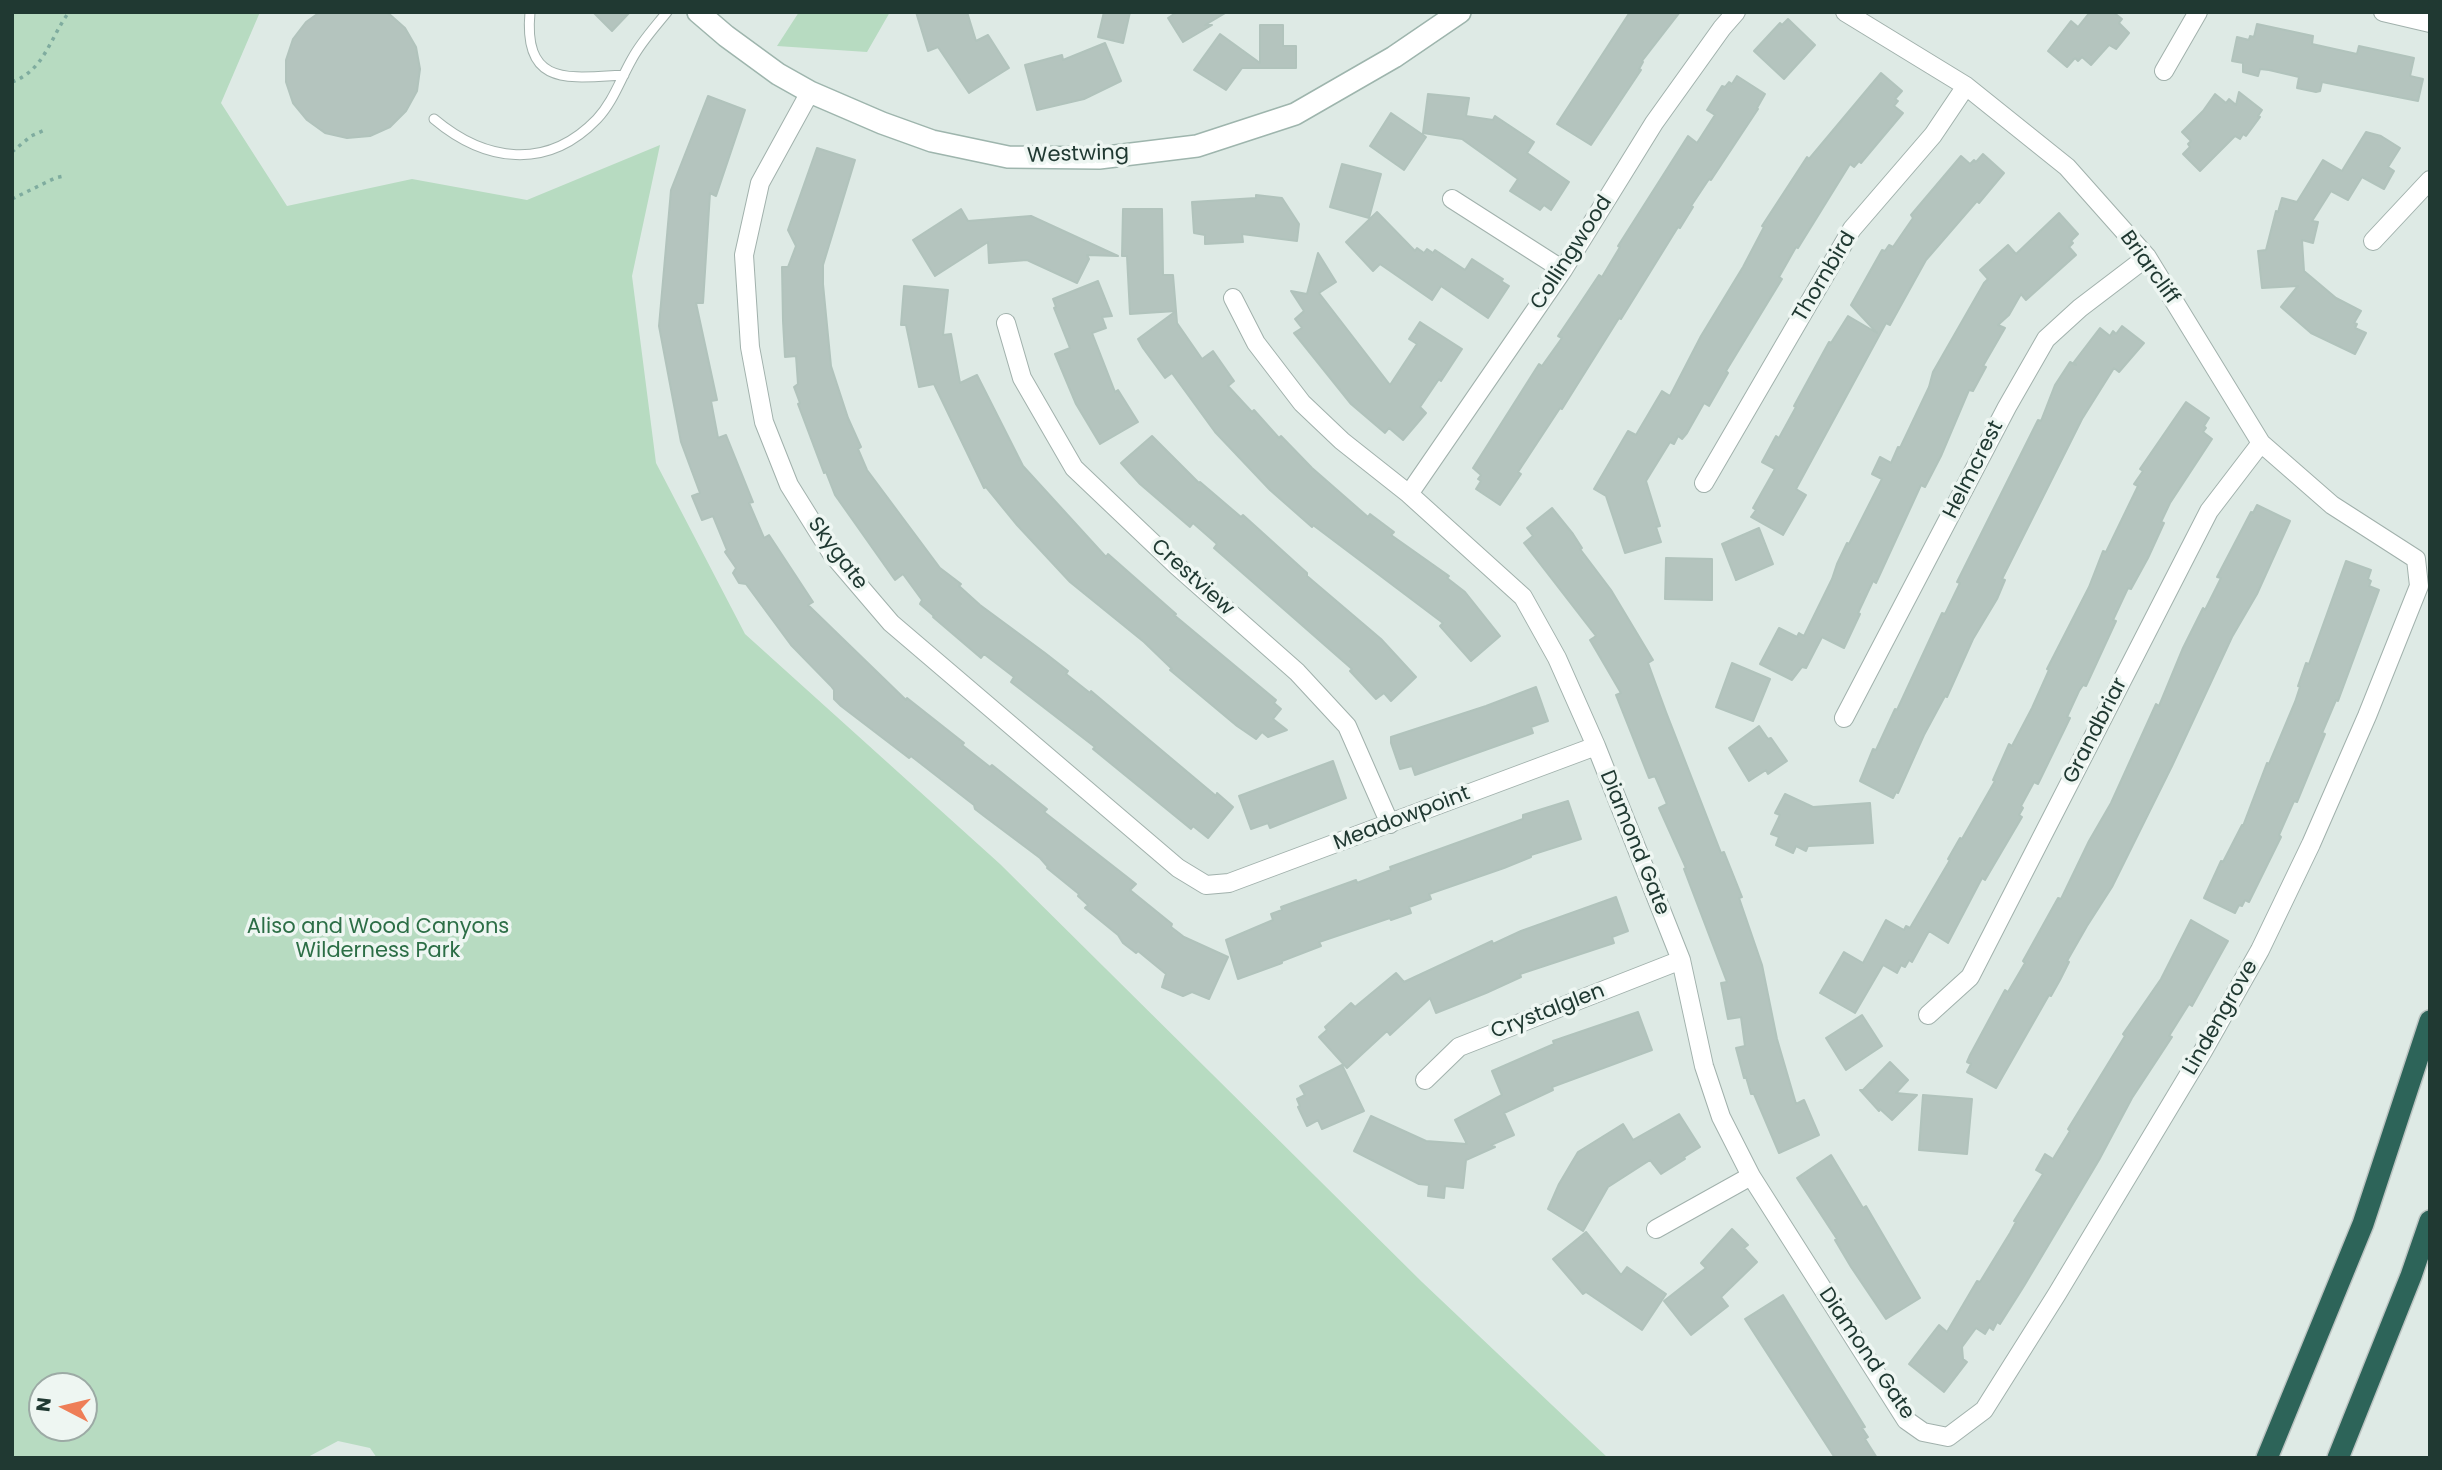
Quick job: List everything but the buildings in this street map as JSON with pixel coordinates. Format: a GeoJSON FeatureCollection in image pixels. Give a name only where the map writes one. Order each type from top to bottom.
{"type":"FeatureCollection","features":[{"type":"Feature","properties":{"kind":"highway"},"geometry":{"type":"LineString","coordinates":[[2267,1458],[2363,1224],[2430,1021]]}},
{"type":"Feature","properties":{"kind":"highway"},"geometry":{"type":"LineString","coordinates":[[2338,1458],[2411,1276],[2430,1221]]}},
{"type":"Feature","properties":{"kind":"street","name":"Westwing"},"geometry":{"type":"LineString","coordinates":[[698,12],[778,74],[810,92],[882,123],[932,141],[1008,157],[1099,158],[1197,146],[1295,114],[1394,57],[1460,12]]}},
{"type":"Feature","properties":{"kind":"street","name":"Collingwood"},"geometry":{"type":"LineString","coordinates":[[1409,494],[1563,270],[1654,123],[1736,12]]}},
{"type":"Feature","properties":{"kind":"street","name":"Briarcliff"},"geometry":{"type":"LineString","coordinates":[[1844,12],[1966,86],[2067,167],[2147,257],[2261,443],[2332,505],[2416,559]]}},
{"type":"Feature","properties":{"kind":"street"},"geometry":{"type":"LineString","coordinates":[[2164,71],[2198,12]]}},
{"type":"Feature","properties":{"kind":"street"},"geometry":{"type":"LineString","coordinates":[[2383,12],[2430,23]]}},
{"type":"Feature","properties":{"kind":"street","name":"Thornbird"},"geometry":{"type":"LineString","coordinates":[[1704,483],[1853,229],[1933,135],[1966,86]]}},
{"type":"Feature","properties":{"kind":"street","name":"Skygate"},"geometry":{"type":"LineString","coordinates":[[810,92],[761,184],[744,255],[750,348],[764,422],[789,485],[832,554],[891,623],[1178,868],[1206,885]]}},
{"type":"Feature","properties":{"kind":"street"},"geometry":{"type":"LineString","coordinates":[[2373,241],[2430,180]]}},
{"type":"Feature","properties":{"kind":"street"},"geometry":{"type":"LineString","coordinates":[[1451,199],[1563,270]]}},
{"type":"Feature","properties":{"kind":"street","name":"Helmcrest"},"geometry":{"type":"LineString","coordinates":[[1844,718],[2007,407],[2046,339],[2080,308],[2147,257]]}},
{"type":"Feature","properties":{"kind":"street","name":"Diamond Gate"},"geometry":{"type":"LineString","coordinates":[[1233,298],[1256,343],[1302,404],[1342,441],[1409,494],[1523,597],[1557,658],[1596,746],[1681,960],[1704,1066],[1717,1105],[1751,1176],[1906,1420],[1923,1432],[1948,1437]]}},
{"type":"Feature","properties":{"kind":"street","name":"Crestview"},"geometry":{"type":"LineString","coordinates":[[1006,323],[1022,378],[1074,468],[1177,566],[1297,672],[1347,726],[1390,824]]}},
{"type":"Feature","properties":{"kind":"street","name":"Grandbriar"},"geometry":{"type":"LineString","coordinates":[[1927,1015],[1970,977],[2209,511],[2261,443]]}},
{"type":"Feature","properties":{"kind":"street","name":"Lindengrove"},"geometry":{"type":"LineString","coordinates":[[1948,1437],[1984,1410],[2203,1051],[2260,950],[2311,844],[2367,716],[2419,586],[2416,559]]}},
{"type":"Feature","properties":{"kind":"street","name":"Meadowpoint"},"geometry":{"type":"LineString","coordinates":[[1206,885],[1229,883],[1596,746]]}},
{"type":"Feature","properties":{"kind":"street","name":"Crystalglen"},"geometry":{"type":"LineString","coordinates":[[1425,1080],[1459,1047],[1681,960]]}},
{"type":"Feature","properties":{"kind":"street"},"geometry":{"type":"LineString","coordinates":[[1656,1229],[1751,1176]]}},
{"type":"Feature","properties":{"kind":"lane"},"geometry":{"type":"LineString","coordinates":[[530,12],[528,33],[532,50],[540,64],[554,74],[572,78],[624,75]]}},
{"type":"Feature","properties":{"kind":"lane"},"geometry":{"type":"LineString","coordinates":[[434,119],[470,144],[498,153],[521,156],[542,153],[563,145],[597,119],[612,100],[641,45],[667,12]]}},
{"type":"Feature","properties":{"kind":"path"},"geometry":{"type":"LineString","coordinates":[[12,82],[37,65],[54,41],[69,12]]}},
{"type":"Feature","properties":{"kind":"path"},"geometry":{"type":"LineString","coordinates":[[12,152],[31,136],[47,129]]}},
{"type":"Feature","properties":{"kind":"path"},"geometry":{"type":"LineString","coordinates":[[12,199],[64,176]]}},
{"type":"Feature","properties":{"kind":"green space","name":"Aliso and Wood Canyons Wilderness Park"},"geometry":{"type":"Polygon","coordinates":[[[12,12],[260,12],[221,103],[287,206],[412,179],[527,200],[660,145],[632,276],[656,463],[745,634],[1000,864],[1422,1282],[1608,1458],[377,1458],[370,1448],[338,1441],[306,1458],[12,1458],[12,12]]]}},
{"type":"Feature","properties":{"kind":"green space"},"geometry":{"type":"Polygon","coordinates":[[[799,12],[890,12],[867,52],[777,46],[799,12]]]}}]}
